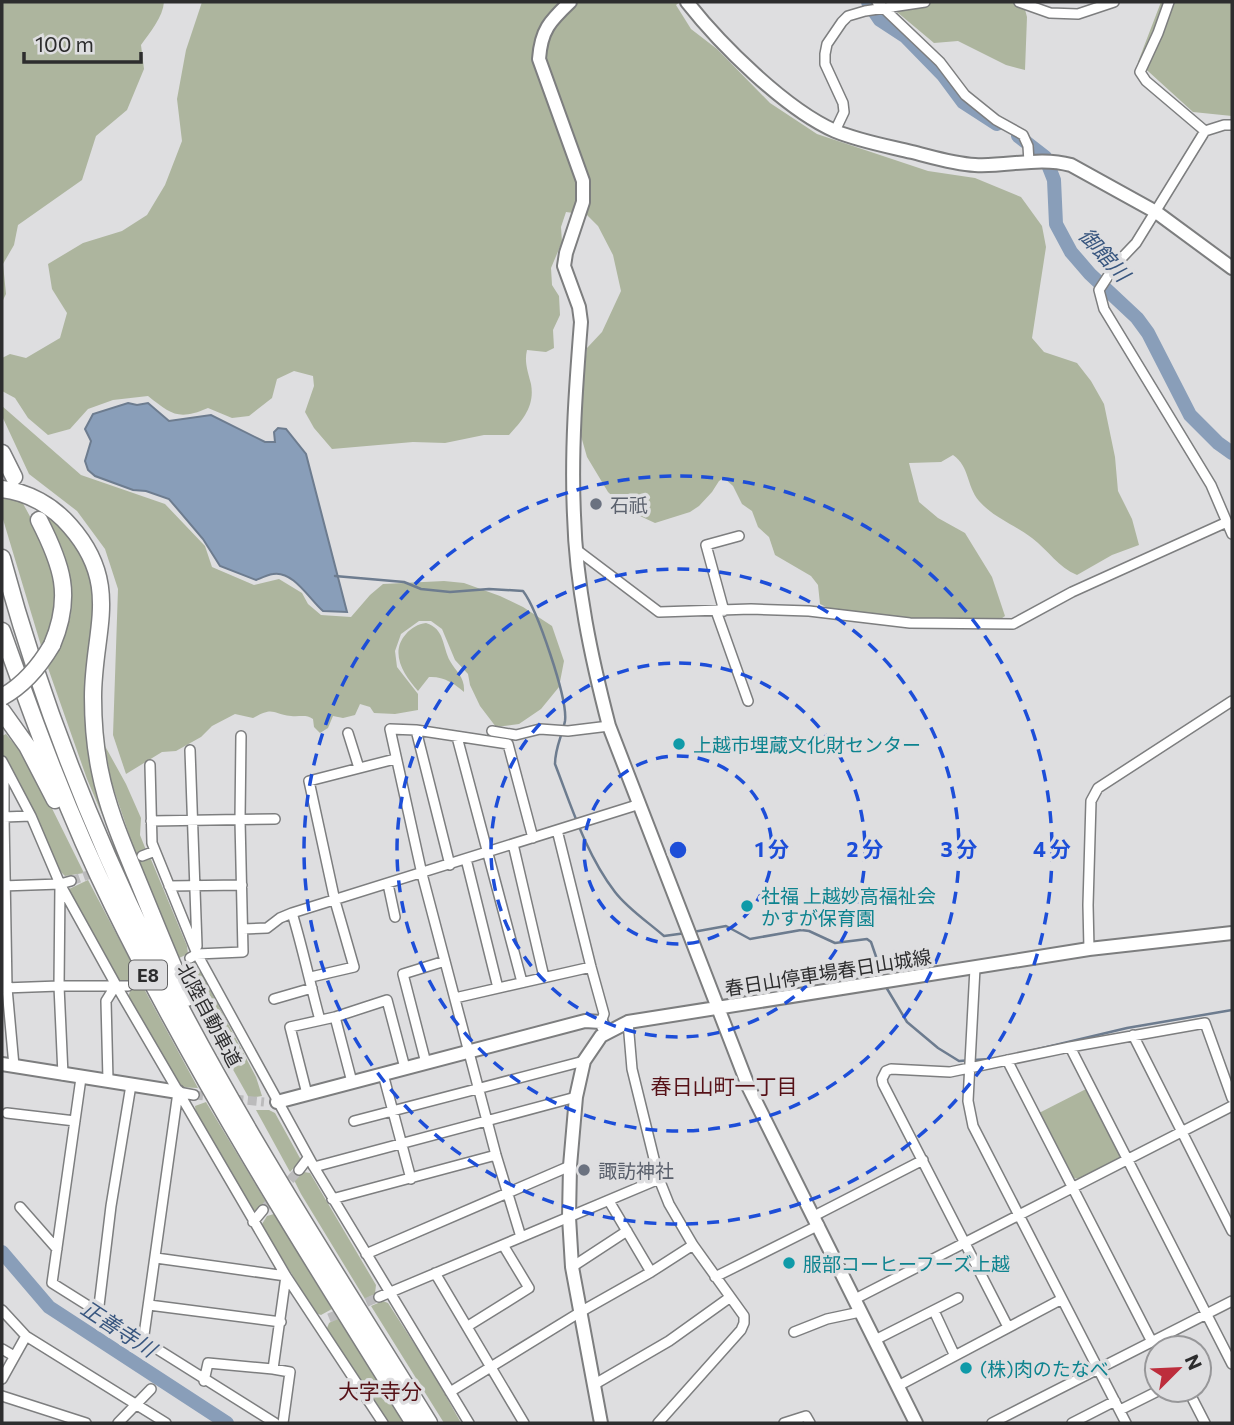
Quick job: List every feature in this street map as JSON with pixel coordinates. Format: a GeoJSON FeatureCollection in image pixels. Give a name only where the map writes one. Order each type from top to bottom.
{"type":"FeatureCollection","features":[{"type":"Feature","properties":{"kind":"highway"},"geometry":{"type":"LineString","coordinates":[[2,453],[8,485],[38,500],[65,519],[94,562],[102,595],[102,614],[93,718],[100,773],[109,804],[182,985],[222,1072],[278,1178]]}},
{"type":"Feature","properties":{"kind":"highway"},"geometry":{"type":"LineString","coordinates":[[2,697],[30,675],[52,645],[64,610],[58,561],[38,520]]}},
{"type":"Feature","properties":{"kind":"highway","name":"北陸自動車道"},"geometry":{"type":"LineString","coordinates":[[2,558],[54,724],[118,880],[189,1023],[278,1178],[429,1423]]}},
{"type":"Feature","properties":{"kind":"highway","name":"北陸自動車道"},"geometry":{"type":"LineString","coordinates":[[2,631],[55,776],[101,880],[142,963],[266,1185],[414,1423]]}},
{"type":"Feature","properties":{"kind":"highway"},"geometry":{"type":"LineString","coordinates":[[2,711],[27,746],[142,963]]}},
{"type":"Feature","properties":{"kind":"street"},"geometry":{"type":"LineString","coordinates":[[270,1102],[585,1021],[604,1027],[718,1008],[609,726],[589,641],[574,514],[581,322],[579,307],[564,266],[583,202],[583,181],[539,59],[540,42],[547,25],[570,2]]}},
{"type":"Feature","properties":{"kind":"street"},"geometry":{"type":"LineString","coordinates":[[687,2],[707,28],[788,102],[835,131],[886,146],[975,166],[1057,161],[1070,165],[1156,212],[1232,268]]}},
{"type":"Feature","properties":{"kind":"street"},"geometry":{"type":"LineString","coordinates":[[835,131],[844,112],[844,103],[825,64],[827,44],[848,16],[879,5],[925,2]]}},
{"type":"Feature","properties":{"kind":"street"},"geometry":{"type":"LineString","coordinates":[[1019,2],[1050,13],[1078,14],[1114,2]]}},
{"type":"Feature","properties":{"kind":"street"},"geometry":{"type":"LineString","coordinates":[[1169,2],[1140,72],[1146,81],[1205,131]]}},
{"type":"Feature","properties":{"kind":"street"},"geometry":{"type":"LineString","coordinates":[[879,5],[940,62],[964,95],[996,120],[1023,135],[1028,146],[1029,162]]}},
{"type":"Feature","properties":{"kind":"street"},"geometry":{"type":"LineString","coordinates":[[1232,125],[1205,131],[1136,243],[1099,290],[1104,309],[1211,485],[1232,534]]}},
{"type":"Feature","properties":{"kind":"street"},"geometry":{"type":"LineString","coordinates":[[577,550],[660,612],[809,611],[910,622],[1013,624],[1072,592],[1227,522]]}},
{"type":"Feature","properties":{"kind":"street"},"geometry":{"type":"LineString","coordinates":[[739,536],[706,545],[720,611],[748,701]]}},
{"type":"Feature","properties":{"kind":"street"},"geometry":{"type":"LineString","coordinates":[[1089,949],[1087,905],[1091,802],[1098,788],[1232,701]]}},
{"type":"Feature","properties":{"kind":"street"},"geometry":{"type":"LineString","coordinates":[[492,731],[516,736],[540,729],[568,731],[609,726]]}},
{"type":"Feature","properties":{"kind":"street"},"geometry":{"type":"LineString","coordinates":[[522,1237],[496,1155],[422,874],[390,729],[416,730],[508,744],[533,838]]}},
{"type":"Feature","properties":{"kind":"street"},"geometry":{"type":"LineString","coordinates":[[416,730],[450,865]]}},
{"type":"Feature","properties":{"kind":"street"},"geometry":{"type":"LineString","coordinates":[[348,733],[359,768]]}},
{"type":"Feature","properties":{"kind":"street"},"geometry":{"type":"LineString","coordinates":[[193,956],[243,953],[241,736]]}},
{"type":"Feature","properties":{"kind":"street"},"geometry":{"type":"LineString","coordinates":[[457,737],[522,982]]}},
{"type":"Feature","properties":{"kind":"street"},"geometry":{"type":"LineString","coordinates":[[190,750],[193,956]]}},
{"type":"Feature","properties":{"kind":"street"},"geometry":{"type":"LineString","coordinates":[[311,977],[354,967],[335,901],[309,781],[395,759]]}},
{"type":"Feature","properties":{"kind":"street"},"geometry":{"type":"LineString","coordinates":[[3,763],[31,816],[60,884],[116,985],[253,1222],[383,1423]]}},
{"type":"Feature","properties":{"kind":"street"},"geometry":{"type":"LineString","coordinates":[[3,763],[4,988],[8,1065],[194,1095]]}},
{"type":"Feature","properties":{"kind":"street"},"geometry":{"type":"LineString","coordinates":[[149,765],[152,843],[193,956],[270,1102],[314,1167],[469,1423]]}},
{"type":"Feature","properties":{"kind":"street"},"geometry":{"type":"LineString","coordinates":[[243,929],[267,928],[280,918],[292,914],[640,804]]}},
{"type":"Feature","properties":{"kind":"street"},"geometry":{"type":"LineString","coordinates":[[3,817],[31,816]]}},
{"type":"Feature","properties":{"kind":"street"},"geometry":{"type":"LineString","coordinates":[[151,821],[275,819]]}},
{"type":"Feature","properties":{"kind":"street"},"geometry":{"type":"LineString","coordinates":[[557,831],[604,1014],[604,1027],[584,1061],[576,1097],[569,1217],[572,1267],[601,1423]]}},
{"type":"Feature","properties":{"kind":"street"},"geometry":{"type":"LineString","coordinates":[[513,844],[544,977]]}},
{"type":"Feature","properties":{"kind":"street"},"geometry":{"type":"LineString","coordinates":[[142,856],[155,851]]}},
{"type":"Feature","properties":{"kind":"street"},"geometry":{"type":"LineString","coordinates":[[466,859],[498,988]]}},
{"type":"Feature","properties":{"kind":"street"},"geometry":{"type":"LineString","coordinates":[[3,886],[60,884],[71,881]]}},
{"type":"Feature","properties":{"kind":"street"},"geometry":{"type":"LineString","coordinates":[[60,884],[62,1075]]}},
{"type":"Feature","properties":{"kind":"street"},"geometry":{"type":"LineString","coordinates":[[388,884],[395,917]]}},
{"type":"Feature","properties":{"kind":"street"},"geometry":{"type":"LineString","coordinates":[[169,886],[242,885]]}},
{"type":"Feature","properties":{"kind":"street"},"geometry":{"type":"LineString","coordinates":[[292,914],[311,977],[320,1020]]}},
{"type":"Feature","properties":{"kind":"street","name":"春日山停車場春日山城線"},"geometry":{"type":"LineString","coordinates":[[916,1423],[749,1088],[718,1008],[1089,949],[1232,933]]}},
{"type":"Feature","properties":{"kind":"street"},"geometry":{"type":"LineString","coordinates":[[426,1063],[403,974],[445,961]]}},
{"type":"Feature","properties":{"kind":"street"},"geometry":{"type":"LineString","coordinates":[[455,998],[590,967]]}},
{"type":"Feature","properties":{"kind":"street"},"geometry":{"type":"LineString","coordinates":[[975,968],[968,1101],[973,1126],[1126,1423]]}},
{"type":"Feature","properties":{"kind":"street"},"geometry":{"type":"LineString","coordinates":[[108,1080],[106,1001],[116,985]]}},
{"type":"Feature","properties":{"kind":"street"},"geometry":{"type":"LineString","coordinates":[[4,988],[128,986]]}},
{"type":"Feature","properties":{"kind":"street"},"geometry":{"type":"LineString","coordinates":[[274,999],[312,988]]}},
{"type":"Feature","properties":{"kind":"street"},"geometry":{"type":"LineString","coordinates":[[307,1094],[290,1027],[335,1017],[387,1000],[405,1068]]}},
{"type":"Feature","properties":{"kind":"street"},"geometry":{"type":"LineString","coordinates":[[335,1017],[352,1082]]}},
{"type":"Feature","properties":{"kind":"street"},"geometry":{"type":"LineString","coordinates":[[628,1022],[632,1069],[659,1178],[669,1204],[693,1245],[744,1316],[741,1331],[658,1423]]}},
{"type":"Feature","properties":{"kind":"street"},"geometry":{"type":"LineString","coordinates":[[1008,1327],[883,1084],[883,1075],[891,1069],[950,1072],[970,1069],[1070,1046],[1205,1023],[1232,1098]]}},
{"type":"Feature","properties":{"kind":"street"},"geometry":{"type":"LineString","coordinates":[[1133,1035],[1232,1231]]}},
{"type":"Feature","properties":{"kind":"street"},"geometry":{"type":"LineString","coordinates":[[1070,1046],[1232,1364]]}},
{"type":"Feature","properties":{"kind":"street"},"geometry":{"type":"LineString","coordinates":[[1007,1060],[1148,1334]]}},
{"type":"Feature","properties":{"kind":"street"},"geometry":{"type":"LineString","coordinates":[[354,1121],[584,1061]]}},
{"type":"Feature","properties":{"kind":"street"},"geometry":{"type":"LineString","coordinates":[[383,1074],[411,1180]]}},
{"type":"Feature","properties":{"kind":"street"},"geometry":{"type":"LineString","coordinates":[[81,1078],[52,1283],[204,1381],[275,1423]]}},
{"type":"Feature","properties":{"kind":"street"},"geometry":{"type":"LineString","coordinates":[[98,1314],[111,1206],[131,1084]]}},
{"type":"Feature","properties":{"kind":"street"},"geometry":{"type":"LineString","coordinates":[[143,1342],[178,1092]]}},
{"type":"Feature","properties":{"kind":"street"},"geometry":{"type":"LineString","coordinates":[[314,1167],[576,1097]]}},
{"type":"Feature","properties":{"kind":"street"},"geometry":{"type":"LineString","coordinates":[[855,1299],[1232,1106]]}},
{"type":"Feature","properties":{"kind":"street"},"geometry":{"type":"LineString","coordinates":[[7,1113],[75,1121]]}},
{"type":"Feature","properties":{"kind":"street"},"geometry":{"type":"LineString","coordinates":[[332,1199],[411,1180],[496,1155]]}},
{"type":"Feature","properties":{"kind":"street"},"geometry":{"type":"LineString","coordinates":[[299,1170],[308,1158]]}},
{"type":"Feature","properties":{"kind":"street"},"geometry":{"type":"LineString","coordinates":[[715,1277],[923,1160]]}},
{"type":"Feature","properties":{"kind":"street"},"geometry":{"type":"LineString","coordinates":[[366,1254],[570,1166]]}},
{"type":"Feature","properties":{"kind":"street"},"geometry":{"type":"LineString","coordinates":[[379,1297],[659,1178]]}},
{"type":"Feature","properties":{"kind":"street"},"geometry":{"type":"LineString","coordinates":[[609,1201],[651,1272]]}},
{"type":"Feature","properties":{"kind":"street"},"geometry":{"type":"LineString","coordinates":[[20,1207],[57,1249]]}},
{"type":"Feature","properties":{"kind":"street"},"geometry":{"type":"LineString","coordinates":[[253,1222],[264,1210]]}},
{"type":"Feature","properties":{"kind":"street"},"geometry":{"type":"LineString","coordinates":[[572,1267],[627,1231]]}},
{"type":"Feature","properties":{"kind":"street"},"geometry":{"type":"LineString","coordinates":[[468,1326],[529,1288],[503,1245]]}},
{"type":"Feature","properties":{"kind":"street"},"geometry":{"type":"LineString","coordinates":[[450,1392],[693,1245]]}},
{"type":"Feature","properties":{"kind":"street"},"geometry":{"type":"LineString","coordinates":[[156,1258],[286,1276]]}},
{"type":"Feature","properties":{"kind":"street"},"geometry":{"type":"LineString","coordinates":[[435,1273],[524,1423]]}},
{"type":"Feature","properties":{"kind":"street"},"geometry":{"type":"LineString","coordinates":[[272,1369],[286,1276]]}},
{"type":"Feature","properties":{"kind":"street"},"geometry":{"type":"LineString","coordinates":[[595,1384],[668,1340],[729,1298]]}},
{"type":"Feature","properties":{"kind":"street"},"geometry":{"type":"LineString","coordinates":[[875,1340],[958,1298]]}},
{"type":"Feature","properties":{"kind":"street"},"geometry":{"type":"LineString","coordinates":[[898,1387],[954,1354],[1062,1299]]}},
{"type":"Feature","properties":{"kind":"street"},"geometry":{"type":"LineString","coordinates":[[1168,1334],[1232,1301]]}},
{"type":"Feature","properties":{"kind":"street"},"geometry":{"type":"LineString","coordinates":[[149,1305],[281,1322]]}},
{"type":"Feature","properties":{"kind":"street"},"geometry":{"type":"LineString","coordinates":[[2,1310],[26,1336],[166,1423]]}},
{"type":"Feature","properties":{"kind":"street"},"geometry":{"type":"LineString","coordinates":[[934,1311],[954,1354]]}},
{"type":"Feature","properties":{"kind":"street"},"geometry":{"type":"LineString","coordinates":[[794,1332],[827,1319],[860,1312]]}},
{"type":"Feature","properties":{"kind":"street"},"geometry":{"type":"LineString","coordinates":[[317,1323],[329,1318]]}},
{"type":"Feature","properties":{"kind":"street"},"geometry":{"type":"LineString","coordinates":[[2,1379],[26,1336]]}},
{"type":"Feature","properties":{"kind":"street"},"geometry":{"type":"LineString","coordinates":[[992,1423],[1143,1346]]}},
{"type":"Feature","properties":{"kind":"street"},"geometry":{"type":"LineString","coordinates":[[2,1349],[14,1356]]}},
{"type":"Feature","properties":{"kind":"street"},"geometry":{"type":"LineString","coordinates":[[204,1381],[208,1363],[290,1372],[283,1423]]}},
{"type":"Feature","properties":{"kind":"street"},"geometry":{"type":"LineString","coordinates":[[118,1423],[135,1403],[152,1390]]}},
{"type":"Feature","properties":{"kind":"street"},"geometry":{"type":"LineString","coordinates":[[2,1396],[86,1423]]}},
{"type":"Feature","properties":{"kind":"street"},"geometry":{"type":"LineString","coordinates":[[1119,1410],[1143,1398]]}},
{"type":"Feature","properties":{"kind":"street"},"geometry":{"type":"LineString","coordinates":[[1072,1423],[1115,1401]]}},
{"type":"Feature","properties":{"kind":"street"},"geometry":{"type":"LineString","coordinates":[[1195,1404],[1205,1423]]}},
{"type":"Feature","properties":{"kind":"street"},"geometry":{"type":"LineString","coordinates":[[784,1423],[806,1416],[810,1423]]}},
{"type":"Feature","properties":{"kind":"green space"},"geometry":{"type":"Polygon","coordinates":[[[2,2],[164,2],[159,19],[141,45],[144,69],[127,110],[96,136],[82,180],[18,225],[14,245],[3,264],[6,294],[2,302],[2,2]]]}},
{"type":"Feature","properties":{"kind":"green space"},"geometry":{"type":"Polygon","coordinates":[[[202,2],[680,2],[676,5],[691,29],[717,49],[770,103],[817,134],[928,171],[975,178],[1021,197],[1042,226],[1046,247],[1032,338],[1044,352],[1077,363],[1104,404],[1115,457],[1118,491],[1132,519],[1139,545],[1112,555],[1077,575],[1059,563],[1032,538],[985,507],[975,495],[962,465],[953,455],[941,462],[909,463],[919,502],[938,518],[965,533],[992,577],[1005,616],[995,623],[915,619],[828,608],[820,604],[818,585],[811,576],[775,555],[769,537],[758,527],[752,511],[742,504],[733,486],[724,478],[699,506],[690,512],[655,523],[627,510],[608,492],[587,457],[581,436],[587,348],[602,332],[621,291],[613,255],[598,226],[587,215],[566,212],[561,227],[562,242],[551,268],[552,285],[559,296],[560,315],[553,330],[554,348],[546,352],[527,350],[531,399],[523,418],[509,435],[484,435],[445,443],[413,442],[332,449],[314,428],[305,412],[314,386],[313,376],[294,371],[277,379],[272,398],[249,416],[232,418],[208,408],[189,414],[175,414],[148,396],[113,400],[88,409],[70,429],[48,435],[28,418],[15,398],[2,391],[2,358],[10,354],[26,358],[60,338],[67,313],[52,289],[48,264],[83,243],[122,231],[147,215],[165,185],[182,141],[177,99],[186,50],[202,2]]]}},
{"type":"Feature","properties":{"kind":"green space"},"geometry":{"type":"Polygon","coordinates":[[[885,2],[1023,2],[1027,17],[1025,70],[1006,65],[958,41],[934,43],[885,2]]]}},
{"type":"Feature","properties":{"kind":"green space"},"geometry":{"type":"Polygon","coordinates":[[[1161,2],[1232,2],[1232,116],[1193,112],[1138,62],[1161,2]]]}},
{"type":"Feature","properties":{"kind":"green space"},"geometry":{"type":"Polygon","coordinates":[[[2,406],[81,475],[165,504],[205,546],[212,567],[254,585],[279,579],[302,593],[308,604],[321,615],[351,617],[383,584],[444,581],[464,583],[523,607],[552,626],[564,661],[559,687],[541,709],[519,724],[496,727],[480,706],[468,674],[455,660],[442,629],[431,621],[419,621],[401,634],[395,651],[397,667],[418,694],[418,710],[395,714],[374,713],[370,707],[360,704],[355,715],[343,718],[333,716],[328,728],[320,733],[314,727],[313,719],[308,717],[269,712],[253,718],[235,714],[176,751],[162,752],[126,774],[113,735],[118,589],[105,549],[77,511],[29,474],[2,416],[2,406]]]}},
{"type":"Feature","properties":{"kind":"green space"},"geometry":{"type":"Polygon","coordinates":[[[2,497],[21,500],[41,538],[53,572],[54,607],[42,649],[2,516],[2,497]]]}},
{"type":"Feature","properties":{"kind":"green space"},"geometry":{"type":"Polygon","coordinates":[[[48,515],[69,534],[83,556],[91,576],[96,601],[88,662],[121,859],[87,779],[48,668],[65,634],[72,600],[66,562],[57,538],[44,517],[48,515]]]}},
{"type":"Feature","properties":{"kind":"green space"},"geometry":{"type":"Polygon","coordinates":[[[426,623],[440,634],[450,661],[462,679],[464,692],[448,681],[434,677],[429,677],[418,691],[400,664],[401,641],[412,628],[426,623]]]}},
{"type":"Feature","properties":{"kind":"green space"},"geometry":{"type":"Polygon","coordinates":[[[6,734],[29,762],[84,873],[65,876],[60,871],[19,781],[2,757],[2,736],[6,734]]]}},
{"type":"Feature","properties":{"kind":"green space"},"geometry":{"type":"Polygon","coordinates":[[[105,746],[141,818],[140,835],[146,850],[136,855],[111,781],[105,746]]]}},
{"type":"Feature","properties":{"kind":"green space"},"geometry":{"type":"Polygon","coordinates":[[[150,857],[187,946],[188,954],[179,958],[139,861],[150,857]]]}},
{"type":"Feature","properties":{"kind":"green space"},"geometry":{"type":"Polygon","coordinates":[[[88,880],[139,977],[127,982],[118,980],[70,895],[69,889],[88,880]]]}},
{"type":"Feature","properties":{"kind":"green space"},"geometry":{"type":"Polygon","coordinates":[[[195,961],[256,1077],[262,1096],[249,1098],[222,1050],[183,965],[195,961]]]}},
{"type":"Feature","properties":{"kind":"green space"},"geometry":{"type":"Polygon","coordinates":[[[142,985],[198,1088],[176,1087],[127,1001],[130,991],[142,985]]]}},
{"type":"Feature","properties":{"kind":"green space"},"geometry":{"type":"Polygon","coordinates":[[[1088,1088],[1120,1152],[1119,1159],[1080,1179],[1072,1178],[1039,1113],[1088,1088]]]}},
{"type":"Feature","properties":{"kind":"green space"},"geometry":{"type":"Polygon","coordinates":[[[206,1102],[266,1202],[258,1212],[250,1208],[197,1120],[195,1106],[206,1102]]]}},
{"type":"Feature","properties":{"kind":"green space"},"geometry":{"type":"Polygon","coordinates":[[[256,1110],[275,1113],[301,1160],[290,1172],[256,1110]]]}},
{"type":"Feature","properties":{"kind":"green space"},"geometry":{"type":"Polygon","coordinates":[[[304,1172],[310,1173],[376,1285],[375,1294],[365,1299],[301,1194],[294,1180],[304,1172]]]}},
{"type":"Feature","properties":{"kind":"green space"},"geometry":{"type":"Polygon","coordinates":[[[274,1214],[332,1309],[321,1315],[316,1313],[265,1231],[262,1224],[267,1216],[274,1214]]]}},
{"type":"Feature","properties":{"kind":"green space"},"geometry":{"type":"Polygon","coordinates":[[[383,1301],[388,1303],[433,1373],[461,1423],[444,1423],[371,1306],[383,1301]]]}},
{"type":"Feature","properties":{"kind":"green space"},"geometry":{"type":"Polygon","coordinates":[[[338,1318],[404,1423],[384,1423],[326,1331],[329,1323],[338,1318]]]}},
{"type":"Feature","properties":{"kind":"water"},"geometry":{"type":"Polygon","coordinates":[[[128,403],[148,403],[169,421],[211,415],[265,442],[275,442],[274,432],[278,428],[286,429],[306,454],[347,612],[323,611],[301,587],[280,574],[256,580],[220,566],[203,539],[169,499],[146,491],[133,490],[95,476],[88,470],[85,461],[91,441],[85,429],[93,414],[128,403]]]}},
{"type":"Feature","properties":{"kind":"waterway","name":"御館川"},"geometry":{"type":"LineString","coordinates":[[868,2],[880,20],[906,37],[943,75],[963,102],[997,124]]}},
{"type":"Feature","properties":{"kind":"waterway","name":"御館川"},"geometry":{"type":"LineString","coordinates":[[1018,136],[1045,157],[1054,180],[1056,224],[1071,252],[1090,274],[1137,318],[1148,333],[1190,415],[1232,453]]}},
{"type":"Feature","properties":{"kind":"waterway"},"geometry":{"type":"LineString","coordinates":[[335,576],[404,582],[421,589],[450,592],[489,589],[523,591],[543,634],[562,694],[565,721],[555,764],[588,846],[615,892],[632,910],[664,936],[686,933]]}},
{"type":"Feature","properties":{"kind":"waterway"},"geometry":{"type":"LineString","coordinates":[[693,932],[726,926],[750,939],[801,930],[835,943],[867,939],[871,942],[883,977]]}},
{"type":"Feature","properties":{"kind":"waterway"},"geometry":{"type":"LineString","coordinates":[[886,987],[907,1022],[938,1048],[959,1061],[989,1059]]}},
{"type":"Feature","properties":{"kind":"waterway"},"geometry":{"type":"LineString","coordinates":[[1030,1051],[1127,1028],[1232,1010]]}},
{"type":"Feature","properties":{"kind":"waterway","name":"正善寺川"},"geometry":{"type":"LineString","coordinates":[[2,1252],[49,1307],[227,1423]]}},
{"type":"Feature","properties":{"kind":"tunnel"},"geometry":{"type":"LineString","coordinates":[[71,881],[142,856]]}},
{"type":"Feature","properties":{"kind":"tunnel"},"geometry":{"type":"LineString","coordinates":[[128,986],[150,976]]}},
{"type":"Feature","properties":{"kind":"tunnel"},"geometry":{"type":"LineString","coordinates":[[194,1095],[264,1102]]}},
{"type":"Feature","properties":{"kind":"tunnel"},"geometry":{"type":"LineString","coordinates":[[263,1210],[299,1170]]}},
{"type":"Feature","properties":{"kind":"tunnel"},"geometry":{"type":"LineString","coordinates":[[329,1318],[379,1297]]}},
{"type":"Feature","properties":{"kind":"place","name":"石祇"},"geometry":{"type":"Point","coordinates":[596,504]}},
{"type":"Feature","properties":{"kind":"place","name":"上越市埋蔵文化財センター"},"geometry":{"type":"Point","coordinates":[679,744]}},
{"type":"Feature","properties":{"kind":"place","name":"社福 上越妙高福祉会 かすが保育園"},"geometry":{"type":"Point","coordinates":[747,906]}},
{"type":"Feature","properties":{"kind":"place","name":"諏訪神社"},"geometry":{"type":"Point","coordinates":[584,1170]}},
{"type":"Feature","properties":{"kind":"place","name":"服部コーヒーフーズ上越"},"geometry":{"type":"Point","coordinates":[789,1263]}},
{"type":"Feature","properties":{"kind":"place","name":"(株)肉のたなべ"},"geometry":{"type":"Point","coordinates":[966,1368]}},
{"type":"Feature","properties":{"kind":"district","name":"春日山町一丁目"},"geometry":{"type":"Point","coordinates":[724,1085]}},
{"type":"Feature","properties":{"kind":"district","name":"大字寺分"},"geometry":{"type":"Point","coordinates":[380,1390]}}]}
